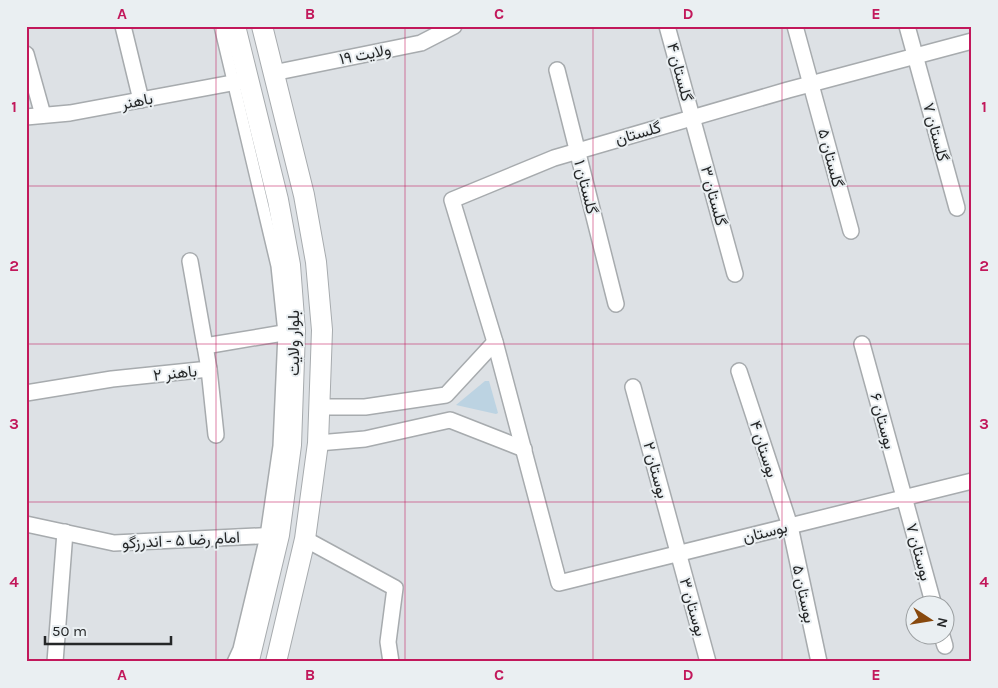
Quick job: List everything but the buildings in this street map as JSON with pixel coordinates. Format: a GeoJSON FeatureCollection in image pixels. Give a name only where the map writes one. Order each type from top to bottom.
{"type":"FeatureCollection","features":[{"type":"Feature","properties":{"kind":"main road","name":"بلوار ولایت"},"geometry":{"type":"LineString","coordinates":[[234,26],[241,82],[278,200],[290,265],[291,444],[272,535],[266,591],[247,662]]}},
{"type":"Feature","properties":{"kind":"main road","name":"بلوار ولایت"},"geometry":{"type":"LineString","coordinates":[[262,26],[304,195],[316,262],[322,330],[318,443],[304,539],[276,662]]}},
{"type":"Feature","properties":{"kind":"main road"},"geometry":{"type":"LineString","coordinates":[[291,444],[318,443]]}},
{"type":"Feature","properties":{"kind":"street"},"geometry":{"type":"LineString","coordinates":[[123,26],[141,100]]}},
{"type":"Feature","properties":{"kind":"street"},"geometry":{"type":"LineString","coordinates":[[220,26],[241,82]]}},
{"type":"Feature","properties":{"kind":"street","name":"ولایت ۱۹"},"geometry":{"type":"LineString","coordinates":[[273,73],[421,43],[454,26]]}},
{"type":"Feature","properties":{"kind":"street","name":"گلستان ۴"},"geometry":{"type":"LineString","coordinates":[[667,26],[692,118]]}},
{"type":"Feature","properties":{"kind":"street","name":"گلستان ۵"},"geometry":{"type":"LineString","coordinates":[[795,26],[851,231]]}},
{"type":"Feature","properties":{"kind":"street","name":"گلستان ۷"},"geometry":{"type":"LineString","coordinates":[[907,26],[957,208]]}},
{"type":"Feature","properties":{"kind":"street","name":"گلستان"},"geometry":{"type":"LineString","coordinates":[[495,342],[452,200],[554,158],[811,84],[972,41]]}},
{"type":"Feature","properties":{"kind":"street"},"geometry":{"type":"LineString","coordinates":[[26,54],[43,115]]}},
{"type":"Feature","properties":{"kind":"street","name":"گلستان ۱"},"geometry":{"type":"LineString","coordinates":[[556,70],[616,304]]}},
{"type":"Feature","properties":{"kind":"street","name":"باهنر"},"geometry":{"type":"LineString","coordinates":[[26,117],[70,113],[241,82]]}},
{"type":"Feature","properties":{"kind":"street","name":"گلستان ۳"},"geometry":{"type":"LineString","coordinates":[[692,118],[735,274]]}},
{"type":"Feature","properties":{"kind":"street"},"geometry":{"type":"LineString","coordinates":[[190,261],[205,346]]}},
{"type":"Feature","properties":{"kind":"street"},"geometry":{"type":"LineString","coordinates":[[233,662],[239,649],[272,535],[290,332]]}},
{"type":"Feature","properties":{"kind":"street","name":"باهنر ۲"},"geometry":{"type":"LineString","coordinates":[[26,393],[112,379],[209,369],[205,346],[290,332]]}},
{"type":"Feature","properties":{"kind":"street"},"geometry":{"type":"LineString","coordinates":[[319,407],[365,408],[446,395],[495,342]]}},
{"type":"Feature","properties":{"kind":"street"},"geometry":{"type":"LineString","coordinates":[[495,342],[524,449]]}},
{"type":"Feature","properties":{"kind":"street","name":"بوستان ۶"},"geometry":{"type":"LineString","coordinates":[[862,344],[904,498]]}},
{"type":"Feature","properties":{"kind":"street"},"geometry":{"type":"LineString","coordinates":[[209,369],[216,434]]}},
{"type":"Feature","properties":{"kind":"street","name":"بوستان ۴"},"geometry":{"type":"LineString","coordinates":[[739,371],[790,526]]}},
{"type":"Feature","properties":{"kind":"street","name":"بوستان ۲"},"geometry":{"type":"LineString","coordinates":[[633,387],[678,553]]}},
{"type":"Feature","properties":{"kind":"street"},"geometry":{"type":"LineString","coordinates":[[446,395],[450,420]]}},
{"type":"Feature","properties":{"kind":"street"},"geometry":{"type":"LineString","coordinates":[[318,443],[365,439],[450,420],[524,449]]}},
{"type":"Feature","properties":{"kind":"street","name":"بوستان"},"geometry":{"type":"LineString","coordinates":[[524,449],[559,583],[972,481]]}},
{"type":"Feature","properties":{"kind":"street","name":"بوستان ۷"},"geometry":{"type":"LineString","coordinates":[[904,498],[931,596]]}},
{"type":"Feature","properties":{"kind":"street","name":"امام رضا ۵ - اندرزگو"},"geometry":{"type":"LineString","coordinates":[[26,524],[114,543],[272,535]]}},
{"type":"Feature","properties":{"kind":"street","name":"بوستان ۵"},"geometry":{"type":"LineString","coordinates":[[790,526],[819,662]]}},
{"type":"Feature","properties":{"kind":"street"},"geometry":{"type":"LineString","coordinates":[[55,662],[65,532]]}},
{"type":"Feature","properties":{"kind":"street"},"geometry":{"type":"LineString","coordinates":[[304,539],[395,588],[388,642],[391,662]]}},
{"type":"Feature","properties":{"kind":"street","name":"بوستان ۳"},"geometry":{"type":"LineString","coordinates":[[678,553],[708,662]]}},
{"type":"Feature","properties":{"kind":"shaded area"},"geometry":{"type":"Polygon","coordinates":[[[485,381],[489,381],[498,413],[456,405],[485,381]]]}}]}
